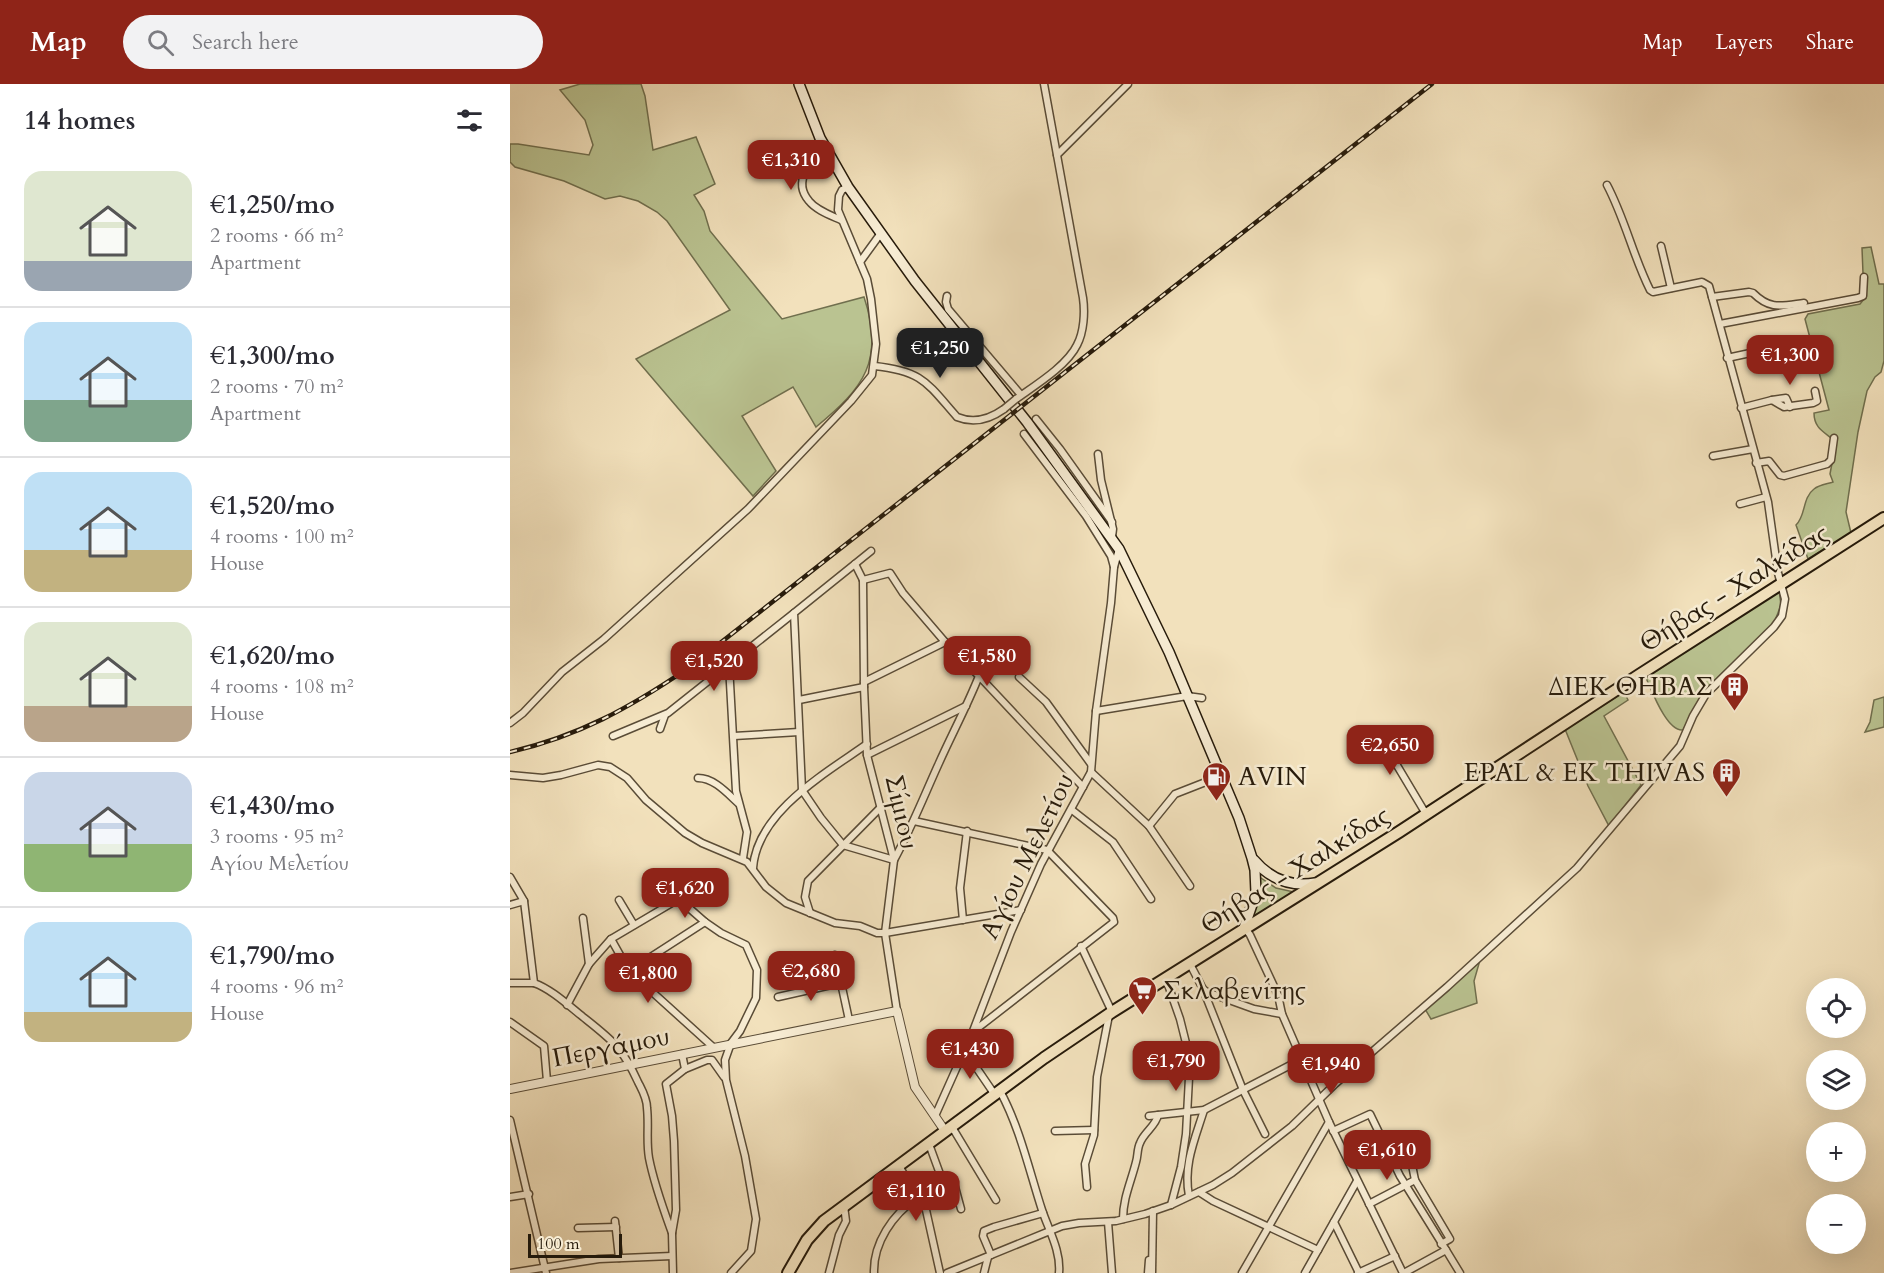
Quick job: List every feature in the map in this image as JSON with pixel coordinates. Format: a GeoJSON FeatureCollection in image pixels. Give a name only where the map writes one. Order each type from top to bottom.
{"type":"FeatureCollection","features":[{"type":"Feature","properties":{"kind":"main road"},"geometry":{"type":"LineString","coordinates":[[799,84],[827,151],[848,187],[940,313],[1020,412],[1119,549],[1148,606],[1239,818],[1255,870],[1256,893],[1244,928]]}},
{"type":"Feature","properties":{"kind":"main road","name":"Θήβας - Χαλκίδας"},"geometry":{"type":"LineString","coordinates":[[789,1273],[797,1255],[814,1231],[844,1206],[1044,1058],[1110,1013],[1426,814],[1884,518]]}},
{"type":"Feature","properties":{"kind":"main road"},"geometry":{"type":"LineString","coordinates":[[1252,858],[1265,871],[1281,881],[1293,884],[1318,882]]}},
{"type":"Feature","properties":{"kind":"street"},"geometry":{"type":"LineString","coordinates":[[874,366],[900,370],[918,376],[926,381],[957,417],[975,421],[990,417],[1004,409],[1058,367],[1077,345],[1083,319],[1083,298],[1044,84]]}},
{"type":"Feature","properties":{"kind":"street"},"geometry":{"type":"LineString","coordinates":[[1057,155],[1128,84]]}},
{"type":"Feature","properties":{"kind":"street"},"geometry":{"type":"LineString","coordinates":[[827,151],[811,162],[806,169],[802,180],[804,194],[810,202],[841,220]]}},
{"type":"Feature","properties":{"kind":"street"},"geometry":{"type":"LineString","coordinates":[[947,1273],[1049,1231],[1079,1223],[1123,1219],[1171,1204],[1199,1192],[1252,1158],[1292,1126],[1319,1098],[1554,891],[1591,853],[1680,746],[1700,701],[1774,627],[1782,616],[1785,599],[1778,573],[1766,497],[1712,297],[1706,283],[1693,283],[1653,292],[1650,290],[1620,210],[1607,185]]}},
{"type":"Feature","properties":{"kind":"street"},"geometry":{"type":"LineString","coordinates":[[510,723],[523,713],[562,672],[604,639],[748,509],[861,390],[872,375],[876,344],[875,320],[867,279],[838,210],[838,196],[848,187]]}},
{"type":"Feature","properties":{"kind":"street"},"geometry":{"type":"LineString","coordinates":[[860,262],[881,233]]}},
{"type":"Feature","properties":{"kind":"street"},"geometry":{"type":"LineString","coordinates":[[1661,246],[1671,288]]}},
{"type":"Feature","properties":{"kind":"street"},"geometry":{"type":"LineString","coordinates":[[1720,324],[1863,296],[1864,277]]}},
{"type":"Feature","properties":{"kind":"street"},"geometry":{"type":"LineString","coordinates":[[1712,297],[1749,292],[1754,293],[1763,303],[1774,306],[1804,306]]}},
{"type":"Feature","properties":{"kind":"street"},"geometry":{"type":"LineString","coordinates":[[1803,295],[1804,306]]}},
{"type":"Feature","properties":{"kind":"street"},"geometry":{"type":"LineString","coordinates":[[947,296],[948,309],[1019,397]]}},
{"type":"Feature","properties":{"kind":"street"},"geometry":{"type":"LineString","coordinates":[[1727,358],[1769,350]]}},
{"type":"Feature","properties":{"kind":"street"},"geometry":{"type":"LineString","coordinates":[[1741,408],[1786,398],[1790,407],[1817,401],[1815,390]]}},
{"type":"Feature","properties":{"kind":"street"},"geometry":{"type":"LineString","coordinates":[[1036,419],[1112,522]]}},
{"type":"Feature","properties":{"kind":"street"},"geometry":{"type":"LineString","coordinates":[[1024,434],[1086,516],[1111,556],[1114,567]]}},
{"type":"Feature","properties":{"kind":"street"},"geometry":{"type":"LineString","coordinates":[[1756,463],[1769,461],[1780,475],[1784,476],[1827,464],[1831,460],[1834,438]]}},
{"type":"Feature","properties":{"kind":"street"},"geometry":{"type":"LineString","coordinates":[[1713,456],[1753,449]]}},
{"type":"Feature","properties":{"kind":"street"},"geometry":{"type":"LineString","coordinates":[[1098,454],[1101,480],[1112,522],[1112,537]]}},
{"type":"Feature","properties":{"kind":"street"},"geometry":{"type":"LineString","coordinates":[[1740,504],[1766,497]]}},
{"type":"Feature","properties":{"kind":"street","name":"Αγίου Μελετίου"},"geometry":{"type":"LineString","coordinates":[[935,1116],[973,1031],[1047,850],[1072,810],[1091,768],[1114,567],[1119,549]]}},
{"type":"Feature","properties":{"kind":"street"},"geometry":{"type":"LineString","coordinates":[[613,736],[666,714],[871,551]]}},
{"type":"Feature","properties":{"kind":"street"},"geometry":{"type":"LineString","coordinates":[[855,564],[863,580],[890,573],[945,642],[1083,787]]}},
{"type":"Feature","properties":{"kind":"street","name":"Σίμιου"},"geometry":{"type":"LineString","coordinates":[[863,580],[867,755],[894,860],[885,933],[897,1011],[915,1088],[935,1116]]}},
{"type":"Feature","properties":{"kind":"street"},"geometry":{"type":"LineString","coordinates":[[794,613],[802,790],[843,845],[894,860],[979,676]]}},
{"type":"Feature","properties":{"kind":"street"},"geometry":{"type":"LineString","coordinates":[[799,700],[864,684],[945,642]]}},
{"type":"Feature","properties":{"kind":"street"},"geometry":{"type":"LineString","coordinates":[[729,665],[738,803],[747,832],[743,858]]}},
{"type":"Feature","properties":{"kind":"street"},"geometry":{"type":"LineString","coordinates":[[1019,677],[1046,702],[1091,768],[1149,826],[1190,886]]}},
{"type":"Feature","properties":{"kind":"street"},"geometry":{"type":"LineString","coordinates":[[1096,711],[1187,696],[1202,698]]}},
{"type":"Feature","properties":{"kind":"street"},"geometry":{"type":"LineString","coordinates":[[867,755],[967,706]]}},
{"type":"Feature","properties":{"kind":"street"},"geometry":{"type":"LineString","coordinates":[[660,729],[666,714]]}},
{"type":"Feature","properties":{"kind":"street"},"geometry":{"type":"LineString","coordinates":[[734,736],[800,732]]}},
{"type":"Feature","properties":{"kind":"street"},"geometry":{"type":"LineString","coordinates":[[753,868],[757,848],[783,808],[802,790],[867,744]]}},
{"type":"Feature","properties":{"kind":"street"},"geometry":{"type":"LineString","coordinates":[[1403,748],[1392,757],[1426,814]]}},
{"type":"Feature","properties":{"kind":"street"},"geometry":{"type":"LineString","coordinates":[[510,775],[543,778],[605,765],[627,778],[646,800],[685,833],[702,843],[743,858],[766,887],[786,903],[842,925],[860,926],[877,933],[885,933],[1022,910]]}},
{"type":"Feature","properties":{"kind":"street"},"geometry":{"type":"LineString","coordinates":[[1149,826],[1175,794],[1221,776]]}},
{"type":"Feature","properties":{"kind":"street"},"geometry":{"type":"LineString","coordinates":[[698,778],[704,778],[716,784],[738,803]]}},
{"type":"Feature","properties":{"kind":"street"},"geometry":{"type":"LineString","coordinates":[[810,914],[805,897],[808,881],[881,807]]}},
{"type":"Feature","properties":{"kind":"street"},"geometry":{"type":"LineString","coordinates":[[1072,810],[1113,842],[1150,900]]}},
{"type":"Feature","properties":{"kind":"street"},"geometry":{"type":"LineString","coordinates":[[914,820],[1047,850],[1113,918],[1112,925],[1081,946],[973,1031]]}},
{"type":"Feature","properties":{"kind":"street"},"geometry":{"type":"LineString","coordinates":[[963,920],[960,888],[967,831]]}},
{"type":"Feature","properties":{"kind":"street"},"geometry":{"type":"LineString","coordinates":[[510,877],[524,901],[534,983]]}},
{"type":"Feature","properties":{"kind":"street"},"geometry":{"type":"LineString","coordinates":[[619,900],[634,925]]}},
{"type":"Feature","properties":{"kind":"street"},"geometry":{"type":"LineString","coordinates":[[567,1005],[589,964],[611,939],[677,900],[687,905],[721,933],[746,945],[757,970],[756,998],[724,1060],[726,1080],[745,1156],[756,1219],[751,1251],[731,1273]]}},
{"type":"Feature","properties":{"kind":"street"},"geometry":{"type":"LineString","coordinates":[[510,905],[524,901]]}},
{"type":"Feature","properties":{"kind":"street"},"geometry":{"type":"LineString","coordinates":[[583,918],[589,964]]}},
{"type":"Feature","properties":{"kind":"street"},"geometry":{"type":"LineString","coordinates":[[629,971],[705,921]]}},
{"type":"Feature","properties":{"kind":"street"},"geometry":{"type":"LineString","coordinates":[[1244,928],[1250,935],[1278,995],[1282,1014],[1333,1131],[1403,1273],[1443,1247],[1450,1239],[1438,1215],[1415,1180],[1412,1165]]}},
{"type":"Feature","properties":{"kind":"street"},"geometry":{"type":"LineString","coordinates":[[611,939],[629,971],[713,1047]]}},
{"type":"Feature","properties":{"kind":"street"},"geometry":{"type":"LineString","coordinates":[[1081,946],[1110,1013],[1097,1077],[1094,1130],[1085,1164],[1087,1186]]}},
{"type":"Feature","properties":{"kind":"street"},"geometry":{"type":"LineString","coordinates":[[835,955],[849,1020]]}},
{"type":"Feature","properties":{"kind":"street"},"geometry":{"type":"LineString","coordinates":[[1190,964],[1203,988],[1243,1090],[1265,1134]]}},
{"type":"Feature","properties":{"kind":"street"},"geometry":{"type":"LineString","coordinates":[[1166,979],[1180,1019],[1190,1059],[1187,1124],[1181,1167],[1171,1204]]}},
{"type":"Feature","properties":{"kind":"street"},"geometry":{"type":"LineString","coordinates":[[510,983],[540,985],[615,1042],[631,1065],[645,1096],[646,1141],[649,1157],[654,1181],[672,1233]]}},
{"type":"Feature","properties":{"kind":"street"},"geometry":{"type":"LineString","coordinates":[[778,998],[840,983]]}},
{"type":"Feature","properties":{"kind":"street"},"geometry":{"type":"LineString","coordinates":[[1203,988],[1222,998],[1254,1009],[1282,1014]]}},
{"type":"Feature","properties":{"kind":"street","name":"Περγάμου"},"geometry":{"type":"LineString","coordinates":[[510,1089],[897,1011]]}},
{"type":"Feature","properties":{"kind":"street"},"geometry":{"type":"LineString","coordinates":[[510,1022],[544,1046],[547,1081]]}},
{"type":"Feature","properties":{"kind":"street"},"geometry":{"type":"LineString","coordinates":[[964,1051],[1010,1109],[1059,1258],[1059,1273]]}},
{"type":"Feature","properties":{"kind":"street"},"geometry":{"type":"LineString","coordinates":[[682,1054],[685,1069]]}},
{"type":"Feature","properties":{"kind":"street"},"geometry":{"type":"LineString","coordinates":[[1149,1116],[1204,1110],[1302,1059]]}},
{"type":"Feature","properties":{"kind":"street"},"geometry":{"type":"LineString","coordinates":[[673,1273],[672,1233],[676,1210],[674,1141],[666,1084],[685,1069],[707,1060],[712,1060],[726,1080]]}},
{"type":"Feature","properties":{"kind":"street"},"geometry":{"type":"LineString","coordinates":[[1189,1196],[1186,1183],[1188,1160],[1204,1110]]}},
{"type":"Feature","properties":{"kind":"street"},"geometry":{"type":"LineString","coordinates":[[1333,1131],[1370,1114],[1406,1185],[1460,1273]]}},
{"type":"Feature","properties":{"kind":"street"},"geometry":{"type":"LineString","coordinates":[[1123,1219],[1125,1195],[1136,1163],[1139,1143],[1145,1132],[1156,1122],[1158,1115]]}},
{"type":"Feature","properties":{"kind":"street"},"geometry":{"type":"LineString","coordinates":[[935,1116],[949,1129],[996,1200]]}},
{"type":"Feature","properties":{"kind":"street"},"geometry":{"type":"LineString","coordinates":[[510,1119],[546,1270]]}},
{"type":"Feature","properties":{"kind":"street"},"geometry":{"type":"LineString","coordinates":[[1242,1273],[1329,1122]]}},
{"type":"Feature","properties":{"kind":"street"},"geometry":{"type":"LineString","coordinates":[[1055,1131],[1094,1130]]}},
{"type":"Feature","properties":{"kind":"street"},"geometry":{"type":"LineString","coordinates":[[929,1144],[944,1185],[952,1184],[955,1187],[961,1209]]}},
{"type":"Feature","properties":{"kind":"street"},"geometry":{"type":"LineString","coordinates":[[899,1166],[923,1205],[928,1218],[940,1273]]}},
{"type":"Feature","properties":{"kind":"street"},"geometry":{"type":"LineString","coordinates":[[1369,1204],[1415,1180]]}},
{"type":"Feature","properties":{"kind":"street"},"geometry":{"type":"LineString","coordinates":[[1305,1273],[1357,1181]]}},
{"type":"Feature","properties":{"kind":"street"},"geometry":{"type":"LineString","coordinates":[[1199,1192],[1213,1201],[1318,1250]]}},
{"type":"Feature","properties":{"kind":"street"},"geometry":{"type":"LineString","coordinates":[[510,1197],[529,1194]]}},
{"type":"Feature","properties":{"kind":"street"},"geometry":{"type":"LineString","coordinates":[[874,1273],[876,1256],[891,1222],[899,1211],[917,1198]]}},
{"type":"Feature","properties":{"kind":"street"},"geometry":{"type":"LineString","coordinates":[[829,1273],[839,1235],[846,1221],[844,1206]]}},
{"type":"Feature","properties":{"kind":"street"},"geometry":{"type":"LineString","coordinates":[[1150,1273],[1151,1211]]}},
{"type":"Feature","properties":{"kind":"street"},"geometry":{"type":"LineString","coordinates":[[984,1273],[989,1256],[984,1232],[1043,1213]]}},
{"type":"Feature","properties":{"kind":"street"},"geometry":{"type":"LineString","coordinates":[[1427,1221],[1438,1215]]}},
{"type":"Feature","properties":{"kind":"street"},"geometry":{"type":"LineString","coordinates":[[1108,1222],[1112,1273]]}},
{"type":"Feature","properties":{"kind":"street"},"geometry":{"type":"LineString","coordinates":[[1334,1222],[1359,1273],[1395,1256]]}},
{"type":"Feature","properties":{"kind":"street"},"geometry":{"type":"LineString","coordinates":[[578,1228],[616,1224],[619,1258]]}},
{"type":"Feature","properties":{"kind":"street"},"geometry":{"type":"LineString","coordinates":[[510,1273],[546,1270],[619,1258],[672,1256]]}},
{"type":"Feature","properties":{"kind":"green space"},"geometry":{"type":"Polygon","coordinates":[[[580,84],[641,84],[653,150],[696,137],[715,184],[694,195],[704,211],[710,231],[782,319],[864,297],[870,319],[871,356],[858,385],[833,413],[816,427],[793,387],[742,416],[776,471],[753,496],[636,359],[730,310],[667,221],[638,201],[620,196],[605,199],[564,181],[515,167],[510,162],[510,144],[589,155],[593,145],[585,120],[560,90],[580,84]]]}},
{"type":"Feature","properties":{"kind":"green space"},"geometry":{"type":"Polygon","coordinates":[[[1871,247],[1879,284],[1884,284],[1884,361],[1881,372],[1875,377],[1867,391],[1858,432],[1846,512],[1851,533],[1808,559],[1796,525],[1810,493],[1818,486],[1833,482],[1830,474],[1836,442],[1821,430],[1814,418],[1814,413],[1829,410],[1805,319],[1808,314],[1860,304],[1864,299],[1862,248],[1871,247]]]}},
{"type":"Feature","properties":{"kind":"green space"},"geometry":{"type":"Polygon","coordinates":[[[1779,590],[1781,605],[1774,623],[1705,690],[1683,730],[1671,725],[1646,678],[1779,590]]]}},
{"type":"Feature","properties":{"kind":"green space"},"geometry":{"type":"Polygon","coordinates":[[[1624,692],[1628,700],[1604,716],[1641,785],[1609,826],[1588,786],[1565,729],[1624,692]]]}},
{"type":"Feature","properties":{"kind":"green space"},"geometry":{"type":"Polygon","coordinates":[[[1884,697],[1884,727],[1865,732],[1870,722],[1874,700],[1884,697]]]}},
{"type":"Feature","properties":{"kind":"green space"},"geometry":{"type":"Polygon","coordinates":[[[1258,876],[1276,888],[1294,892],[1251,918],[1258,876]]]}},
{"type":"Feature","properties":{"kind":"green space"},"geometry":{"type":"Polygon","coordinates":[[[1480,960],[1474,981],[1477,1003],[1431,1019],[1425,1009],[1480,960]]]}},
{"type":"Feature","properties":{"kind":"railway"},"geometry":{"type":"LineString","coordinates":[[510,752],[559,738],[603,719],[687,669],[1432,84]]}},
{"type":"Feature","properties":{"kind":"place","name":"ΔΙΕΚ ΘΗΒΑΣ"},"geometry":{"type":"Point","coordinates":[1734,712]}},
{"type":"Feature","properties":{"kind":"place","name":"EPAL & EK THIVAS"},"geometry":{"type":"Point","coordinates":[1726,798]}},
{"type":"Feature","properties":{"kind":"place","name":"AVIN"},"geometry":{"type":"Point","coordinates":[1217,802]}},
{"type":"Feature","properties":{"kind":"place","name":"Σκλαβενίτης"},"geometry":{"type":"Point","coordinates":[1142,1016]}}]}
